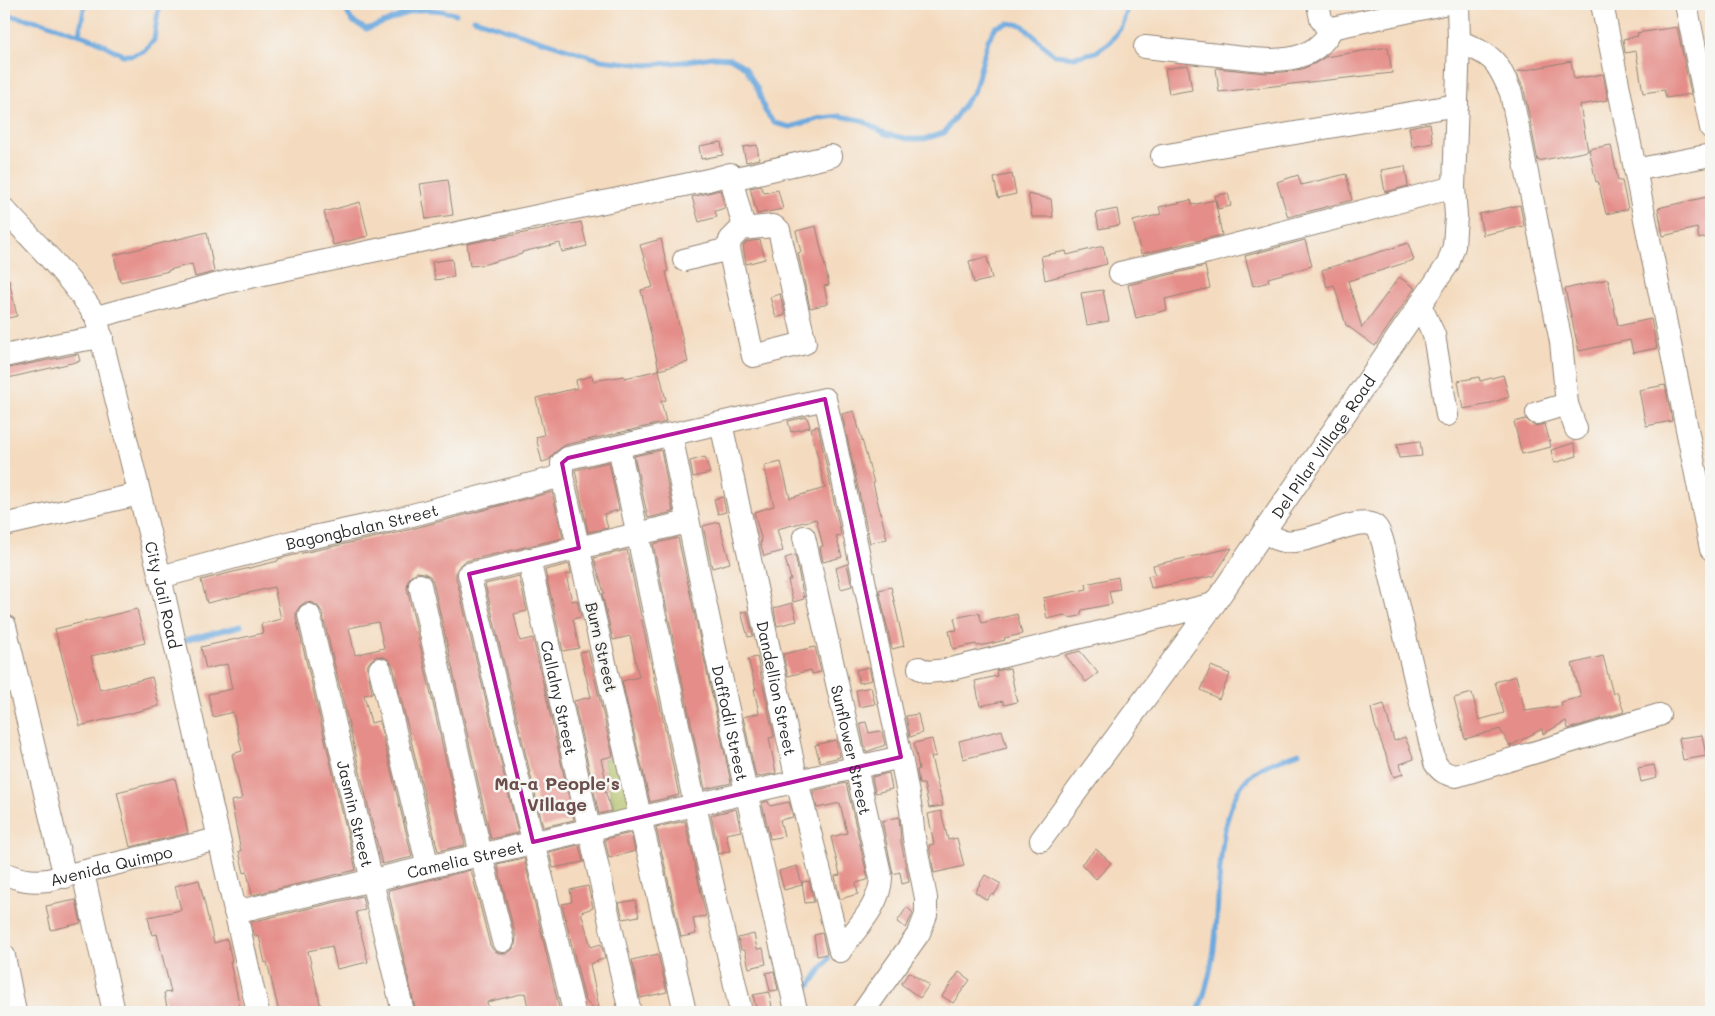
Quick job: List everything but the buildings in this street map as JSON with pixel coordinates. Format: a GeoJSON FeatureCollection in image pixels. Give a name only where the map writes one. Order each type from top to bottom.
{"type":"FeatureCollection","features":[{"type":"Feature","properties":{"kind":"street"},"geometry":{"type":"LineString","coordinates":[[1318,4],[1324,24],[1326,27],[1332,28],[1443,4]]}},
{"type":"Feature","properties":{"kind":"street","name":"Del Pilar Village Road"},"geometry":{"type":"LineString","coordinates":[[1041,840],[1214,604],[1448,264],[1456,231],[1454,187],[1459,42],[1458,4]]}},
{"type":"Feature","properties":{"kind":"street"},"geometry":{"type":"LineString","coordinates":[[1602,4],[1711,549]]}},
{"type":"Feature","properties":{"kind":"street"},"geometry":{"type":"LineString","coordinates":[[1686,4],[1711,128]]}},
{"type":"Feature","properties":{"kind":"street"},"geometry":{"type":"LineString","coordinates":[[1145,47],[1276,61],[1302,56],[1315,50],[1323,44],[1332,28]]}},
{"type":"Feature","properties":{"kind":"street"},"geometry":{"type":"LineString","coordinates":[[1459,42],[1487,54],[1496,62],[1511,94],[1561,342],[1567,404],[1576,429]]}},
{"type":"Feature","properties":{"kind":"street"},"geometry":{"type":"LineString","coordinates":[[1162,156],[1457,105]]}},
{"type":"Feature","properties":{"kind":"street"},"geometry":{"type":"LineString","coordinates":[[1635,170],[1711,155]]}},
{"type":"Feature","properties":{"kind":"street"},"geometry":{"type":"LineString","coordinates":[[732,179],[831,156]]}},
{"type":"Feature","properties":{"kind":"street"},"geometry":{"type":"LineString","coordinates":[[4,356],[65,343],[99,327],[245,278],[730,174],[742,224],[741,229],[730,240],[729,249],[753,356],[805,343],[779,230],[773,226],[741,229]]}},
{"type":"Feature","properties":{"kind":"street"},"geometry":{"type":"LineString","coordinates":[[1120,273],[1208,252],[1454,187]]}},
{"type":"Feature","properties":{"kind":"street","name":"City Jail Road"},"geometry":{"type":"LineString","coordinates":[[4,209],[65,275],[86,301],[99,327],[160,577],[258,1012]]}},
{"type":"Feature","properties":{"kind":"street"},"geometry":{"type":"LineString","coordinates":[[684,260],[729,249]]}},
{"type":"Feature","properties":{"kind":"street"},"geometry":{"type":"LineString","coordinates":[[1420,305],[1434,336],[1447,416]]}},
{"type":"Feature","properties":{"kind":"street"},"geometry":{"type":"LineString","coordinates":[[562,476],[562,463],[565,459],[825,399],[901,757],[924,888],[926,915],[920,933],[863,1012]]}},
{"type":"Feature","properties":{"kind":"street"},"geometry":{"type":"LineString","coordinates":[[1538,413],[1567,404]]}},
{"type":"Feature","properties":{"kind":"street","name":"Dandellion Street"},"geometry":{"type":"LineString","coordinates":[[721,423],[797,781],[840,951]]}},
{"type":"Feature","properties":{"kind":"street","name":"Daffodil Street"},"geometry":{"type":"LineString","coordinates":[[671,434],[746,793],[796,1010]]}},
{"type":"Feature","properties":{"kind":"street"},"geometry":{"type":"LineString","coordinates":[[619,446],[741,1012]]}},
{"type":"Feature","properties":{"kind":"street","name":"Burn Street"},"geometry":{"type":"LineString","coordinates":[[562,476],[685,1012]]}},
{"type":"Feature","properties":{"kind":"street","name":"Bagongbalan Street"},"geometry":{"type":"LineString","coordinates":[[160,577],[562,476]]}},
{"type":"Feature","properties":{"kind":"street"},"geometry":{"type":"LineString","coordinates":[[4,525],[139,494]]}},
{"type":"Feature","properties":{"kind":"street"},"geometry":{"type":"LineString","coordinates":[[574,1012],[469,574],[688,522]]}},
{"type":"Feature","properties":{"kind":"street"},"geometry":{"type":"LineString","coordinates":[[1266,528],[1274,539],[1293,542],[1350,526],[1366,523],[1376,526],[1380,533],[1435,763],[1440,771],[1447,775],[1456,776],[1659,715]]}},
{"type":"Feature","properties":{"kind":"street","name":"Sunflower Street"},"geometry":{"type":"LineString","coordinates":[[804,537],[879,869],[880,887],[873,904],[840,951]]}},
{"type":"Feature","properties":{"kind":"street","name":"Callalny Street"},"geometry":{"type":"LineString","coordinates":[[529,559],[630,1012]]}},
{"type":"Feature","properties":{"kind":"street"},"geometry":{"type":"LineString","coordinates":[[420,585],[481,855],[503,941]]}},
{"type":"Feature","properties":{"kind":"street"},"geometry":{"type":"LineString","coordinates":[[919,668],[926,672],[947,670],[1214,604]]}},
{"type":"Feature","properties":{"kind":"street","name":"Jasmin Street"},"geometry":{"type":"LineString","coordinates":[[309,615],[403,1012]]}},
{"type":"Feature","properties":{"kind":"street"},"geometry":{"type":"LineString","coordinates":[[5,626],[114,1012]]}},
{"type":"Feature","properties":{"kind":"street"},"geometry":{"type":"LineString","coordinates":[[380,669],[428,867]]}},
{"type":"Feature","properties":{"kind":"street"},"geometry":{"type":"LineString","coordinates":[[746,793],[901,757]]}},
{"type":"Feature","properties":{"kind":"street","name":"Camelia Street"},"geometry":{"type":"LineString","coordinates":[[235,912],[746,793]]}},
{"type":"Feature","properties":{"kind":"street","name":"Avenida Quimpo"},"geometry":{"type":"LineString","coordinates":[[6,879],[35,882],[74,875],[218,838]]}},
{"type":"Feature","properties":{"kind":"street"},"geometry":{"type":"LineString","coordinates":[[4,956],[15,1012]]}},
{"type":"Feature","properties":{"kind":"highlighted area"},"geometry":{"type":"Polygon","coordinates":[[[825,399],[901,757],[533,842],[469,574],[579,548],[562,463],[568,458],[825,399]]]}},
{"type":"Feature","properties":{"kind":"green space"},"geometry":{"type":"Polygon","coordinates":[[[625,755],[638,812],[616,817],[603,760],[625,755]]]}},
{"type":"Feature","properties":{"kind":"waterway"},"geometry":{"type":"LineString","coordinates":[[79,34],[85,4]]}},
{"type":"Feature","properties":{"kind":"waterway"},"geometry":{"type":"LineString","coordinates":[[4,13],[42,22],[95,40],[123,55],[132,55],[144,51],[154,40],[159,4]]}},
{"type":"Feature","properties":{"kind":"waterway"},"geometry":{"type":"LineString","coordinates":[[342,4],[352,21],[366,29],[419,10],[456,14]]}},
{"type":"Feature","properties":{"kind":"waterway"},"geometry":{"type":"LineString","coordinates":[[474,19],[601,60],[646,65],[712,57],[730,58],[745,67],[758,90],[765,111],[774,123],[790,127],[821,118],[840,116],[861,120],[886,134],[909,139],[924,139],[944,133],[975,89],[988,40],[996,27],[1008,23],[1022,25],[1054,55],[1075,57],[1096,52],[1110,42],[1122,26],[1127,7],[1125,4]]}},
{"type":"Feature","properties":{"kind":"waterway"},"geometry":{"type":"LineString","coordinates":[[180,641],[241,626]]}},
{"type":"Feature","properties":{"kind":"waterway"},"geometry":{"type":"LineString","coordinates":[[1198,1012],[1208,982],[1214,951],[1222,852],[1229,812],[1236,795],[1250,775],[1270,764],[1299,753]]}},
{"type":"Feature","properties":{"kind":"waterway"},"geometry":{"type":"LineString","coordinates":[[803,995],[829,958]]}},
{"type":"Feature","properties":{"kind":"district","name":"Ma-a People's Village"},"geometry":{"type":"Point","coordinates":[557,793]}}]}
